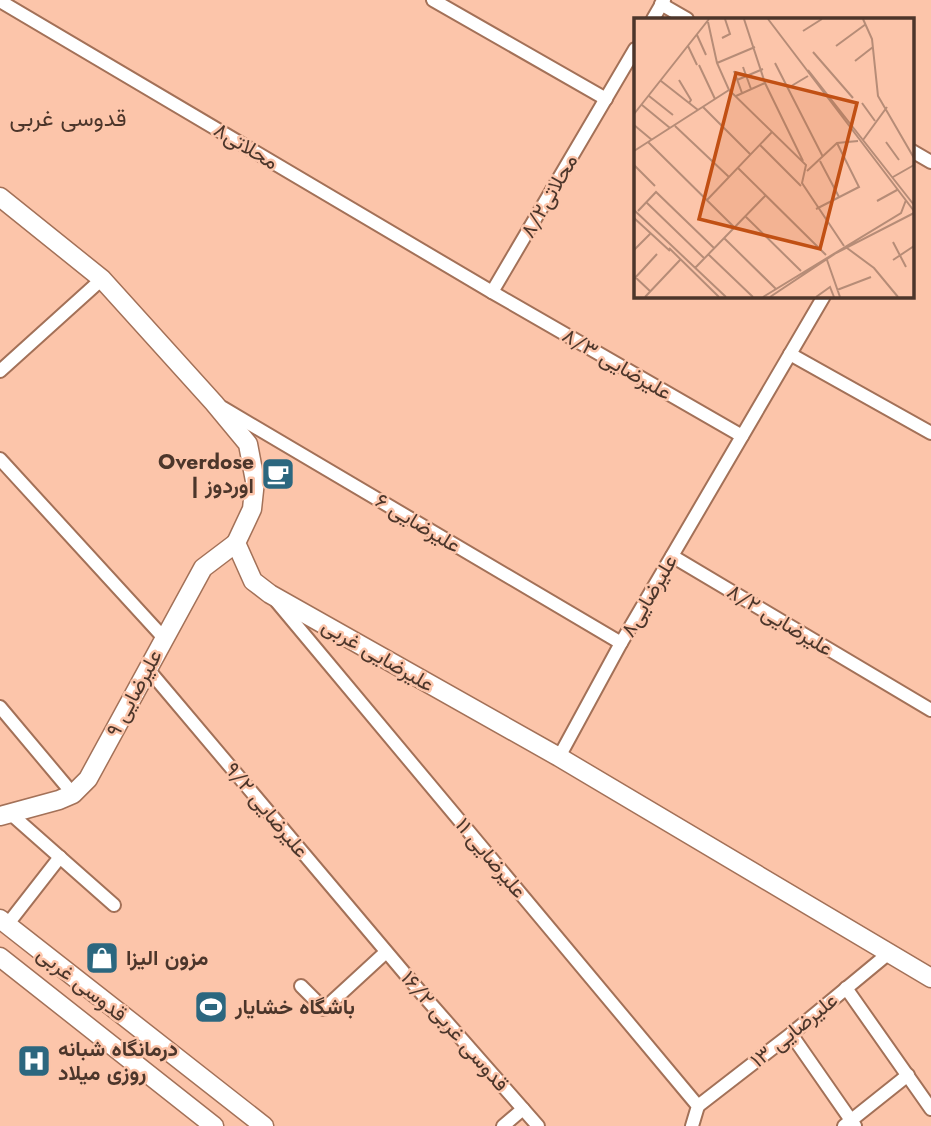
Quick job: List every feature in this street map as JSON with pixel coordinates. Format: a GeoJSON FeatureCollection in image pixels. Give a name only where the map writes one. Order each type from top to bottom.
{"type":"FeatureCollection","features":[{"type":"Feature","properties":{"kind":"street"},"geometry":{"type":"LineString","coordinates":[[433,0],[606,99]]}},
{"type":"Feature","properties":{"kind":"street","name":"محلاتی۸"},"geometry":{"type":"LineString","coordinates":[[0,1],[492,292]]}},
{"type":"Feature","properties":{"kind":"street"},"geometry":{"type":"LineString","coordinates":[[654,18],[663,2],[686,18]]}},
{"type":"Feature","properties":{"kind":"street","name":"محلاتی۸/۲"},"geometry":{"type":"LineString","coordinates":[[492,292],[634,51]]}},
{"type":"Feature","properties":{"kind":"street"},"geometry":{"type":"LineString","coordinates":[[914,152],[931,162]]}},
{"type":"Feature","properties":{"kind":"street"},"geometry":{"type":"LineString","coordinates":[[0,197],[102,279],[248,444],[255,481],[252,509],[236,543]]}},
{"type":"Feature","properties":{"kind":"street"},"geometry":{"type":"LineString","coordinates":[[2,364],[102,279]]}},
{"type":"Feature","properties":{"kind":"street","name":"۸/۳ علیرضایی"},"geometry":{"type":"LineString","coordinates":[[492,292],[742,436]]}},
{"type":"Feature","properties":{"kind":"street","name":"علیرضایی۸"},"geometry":{"type":"LineString","coordinates":[[558,757],[621,643],[823,298]]}},
{"type":"Feature","properties":{"kind":"street"},"geometry":{"type":"LineString","coordinates":[[790,354],[931,433]]}},
{"type":"Feature","properties":{"kind":"street","name":"۶ علیرضایی"},"geometry":{"type":"LineString","coordinates":[[214,403],[621,643]]}},
{"type":"Feature","properties":{"kind":"street"},"geometry":{"type":"LineString","coordinates":[[0,459],[163,637]]}},
{"type":"Feature","properties":{"kind":"street","name":"علیرضایی غربی"},"geometry":{"type":"LineString","coordinates":[[236,543],[253,581],[270,594],[558,757],[931,978]]}},
{"type":"Feature","properties":{"kind":"street","name":"۹ علیرضایی"},"geometry":{"type":"LineString","coordinates":[[72,794],[88,779],[163,637],[203,568],[236,543]]}},
{"type":"Feature","properties":{"kind":"street","name":"علیرضایی ۸/۲"},"geometry":{"type":"LineString","coordinates":[[672,556],[931,709]]}},
{"type":"Feature","properties":{"kind":"street","name":"۱۱ علیرضایی"},"geometry":{"type":"LineString","coordinates":[[270,594],[698,1106]]}},
{"type":"Feature","properties":{"kind":"street","name":"۹/۲ علیرضایی"},"geometry":{"type":"LineString","coordinates":[[147,668],[387,952]]}},
{"type":"Feature","properties":{"kind":"street"},"geometry":{"type":"LineString","coordinates":[[0,707],[72,794],[5,815]]}},
{"type":"Feature","properties":{"kind":"street"},"geometry":{"type":"LineString","coordinates":[[5,815],[60,857],[114,905]]}},
{"type":"Feature","properties":{"kind":"street"},"geometry":{"type":"LineString","coordinates":[[3,922],[60,857]]}},
{"type":"Feature","properties":{"kind":"street","name":"قدوسی غربی"},"geometry":{"type":"LineString","coordinates":[[3,922],[264,1126]]}},
{"type":"Feature","properties":{"kind":"street"},"geometry":{"type":"LineString","coordinates":[[301,986],[324,1009],[387,952]]}},
{"type":"Feature","properties":{"kind":"street","name":"۱۶/۲ قدوسی غربی"},"geometry":{"type":"LineString","coordinates":[[387,952],[538,1126]]}},
{"type":"Feature","properties":{"kind":"street","name":"۱۳ علیرضایی"},"geometry":{"type":"LineString","coordinates":[[698,1106],[889,953]]}},
{"type":"Feature","properties":{"kind":"street","name":"قدوسی غربی"},"geometry":{"type":"LineString","coordinates":[[0,957],[214,1126]]}},
{"type":"Feature","properties":{"kind":"street"},"geometry":{"type":"LineString","coordinates":[[846,988],[931,1109]]}},
{"type":"Feature","properties":{"kind":"street"},"geometry":{"type":"LineString","coordinates":[[791,1034],[850,1124],[908,1075]]}},
{"type":"Feature","properties":{"kind":"street"},"geometry":{"type":"LineString","coordinates":[[692,1126],[698,1106]]}},
{"type":"Feature","properties":{"kind":"street"},"geometry":{"type":"LineString","coordinates":[[503,1126],[523,1109]]}},
{"type":"Feature","properties":{"kind":"place","name":"Overdose | اوردوز"},"geometry":{"type":"Point","coordinates":[278,474]}},
{"type":"Feature","properties":{"kind":"place","name":"مزون الیزا"},"geometry":{"type":"Point","coordinates":[102,958]}},
{"type":"Feature","properties":{"kind":"place","name":"باشگاه خشایار"},"geometry":{"type":"Point","coordinates":[211,1007]}},
{"type":"Feature","properties":{"kind":"place","name":"درمانگاه شبانه روزی میلاد"},"geometry":{"type":"Point","coordinates":[34,1061]}},
{"type":"Feature","properties":{"kind":"district","name":"قدوسی غربی"},"geometry":{"type":"Point","coordinates":[68,118]}}]}
